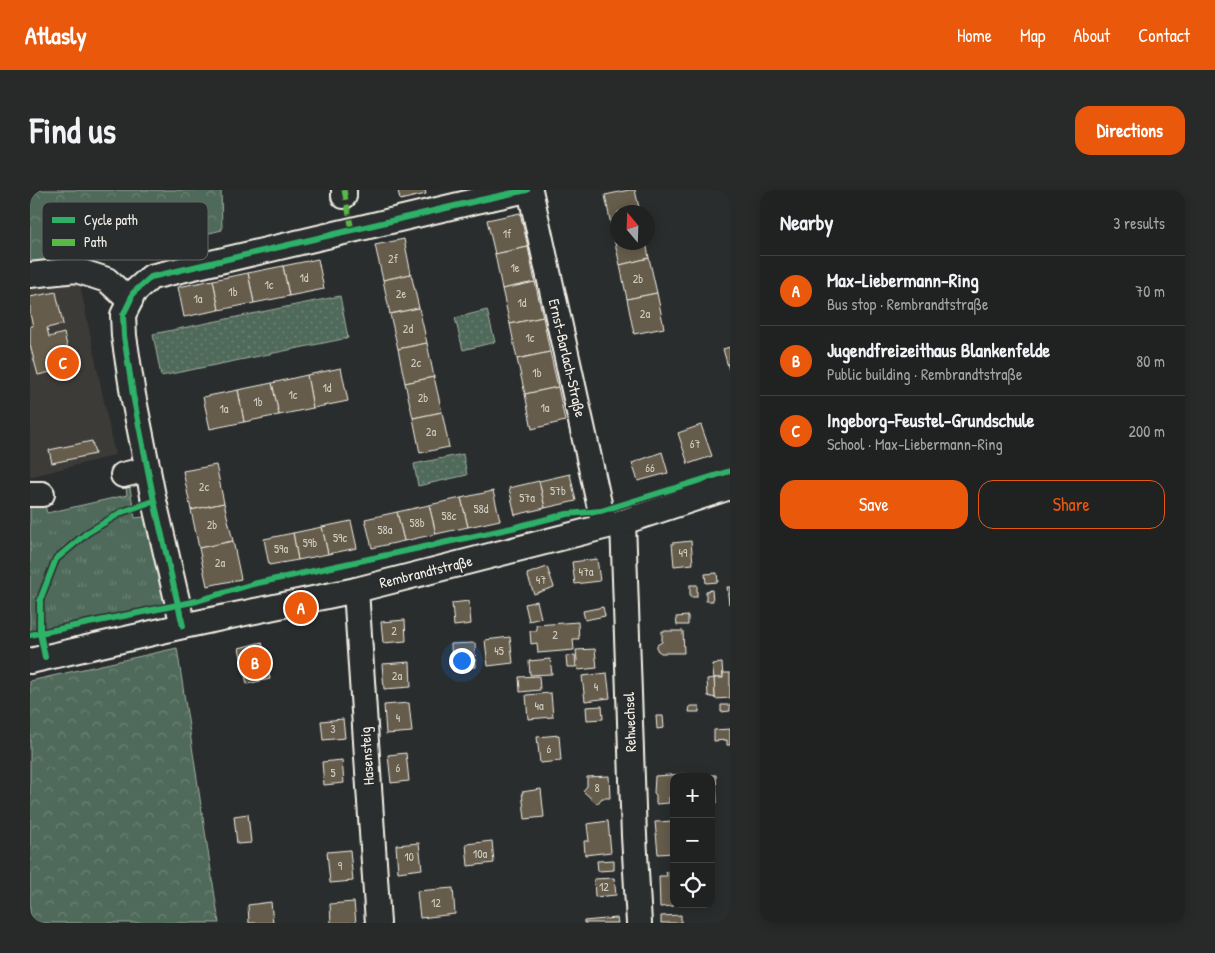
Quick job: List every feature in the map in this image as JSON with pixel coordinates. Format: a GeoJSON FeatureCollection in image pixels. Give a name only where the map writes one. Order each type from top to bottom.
{"type":"FeatureCollection","features":[{"type":"Feature","properties":{"kind":"street"},"geometry":{"type":"LineString","coordinates":[[183,626],[148,469],[133,395],[124,336],[123,315],[133,293],[151,277],[528,190]]}},
{"type":"Feature","properties":{"kind":"street","name":"Ernst-Barlach-Straße"},"geometry":{"type":"LineString","coordinates":[[528,190],[613,524]]}},
{"type":"Feature","properties":{"kind":"street"},"geometry":{"type":"LineString","coordinates":[[30,275],[76,270],[107,280],[130,301]]}},
{"type":"Feature","properties":{"kind":"street"},"geometry":{"type":"LineString","coordinates":[[123,475],[148,469]]}},
{"type":"Feature","properties":{"kind":"street","name":"Rembrandtstraße"},"geometry":{"type":"LineString","coordinates":[[30,661],[183,626],[356,590],[613,524],[730,487]]}},
{"type":"Feature","properties":{"kind":"street","name":"Rehwechsel"},"geometry":{"type":"LineString","coordinates":[[613,524],[640,923]]}},
{"type":"Feature","properties":{"kind":"street","name":"Hasensteig"},"geometry":{"type":"LineString","coordinates":[[356,590],[378,923]]}},
{"type":"Feature","properties":{"kind":"shaded area"},"geometry":{"type":"Polygon","coordinates":[[[76,265],[115,455],[30,477],[30,271],[76,265]]]}},
{"type":"Feature","properties":{"kind":"green space"},"geometry":{"type":"Polygon","coordinates":[[[30,190],[221,190],[222,230],[208,233],[208,202],[42,202],[42,260],[97,260],[76,265],[30,271],[30,190]]]}},
{"type":"Feature","properties":{"kind":"green space"},"geometry":{"type":"Polygon","coordinates":[[[340,296],[348,338],[161,376],[153,334],[340,296]]]}},
{"type":"Feature","properties":{"kind":"green space"},"geometry":{"type":"Polygon","coordinates":[[[487,310],[495,342],[463,350],[455,318],[487,310]]]}},
{"type":"Feature","properties":{"kind":"green space"},"geometry":{"type":"Polygon","coordinates":[[[463,454],[467,475],[418,486],[414,464],[463,454]]]}},
{"type":"Feature","properties":{"kind":"green space"},"geometry":{"type":"Polygon","coordinates":[[[125,482],[129,482],[135,518],[151,516],[168,603],[30,632],[30,502],[44,501],[47,513],[127,495],[125,482]]]}},
{"type":"Feature","properties":{"kind":"green space"},"geometry":{"type":"Polygon","coordinates":[[[177,648],[219,923],[30,923],[30,681],[177,648]]]}},
{"type":"Feature","properties":{"kind":"building"},"geometry":{"type":"Polygon","coordinates":[[[398,190],[425,190],[426,194],[400,200],[398,190]]]}},
{"type":"Feature","properties":{"kind":"building"},"geometry":{"type":"Polygon","coordinates":[[[635,190],[638,205],[610,205],[610,220],[605,195],[635,190]]]}},
{"type":"Feature","properties":{"kind":"building"},"geometry":{"type":"Polygon","coordinates":[[[520,213],[528,247],[495,254],[487,220],[520,213]]]}},
{"type":"Feature","properties":{"kind":"building"},"geometry":{"type":"Polygon","coordinates":[[[404,239],[411,274],[383,280],[375,245],[404,239]]]}},
{"type":"Feature","properties":{"kind":"building"},"geometry":{"type":"Polygon","coordinates":[[[528,247],[535,282],[502,289],[495,254],[528,247]]]}},
{"type":"Feature","properties":{"kind":"building"},"geometry":{"type":"Polygon","coordinates":[[[617,250],[648,250],[649,258],[620,265],[617,250]]]}},
{"type":"Feature","properties":{"kind":"building"},"geometry":{"type":"Polygon","coordinates":[[[649,258],[657,293],[627,299],[620,265],[649,258]]]}},
{"type":"Feature","properties":{"kind":"building"},"geometry":{"type":"Polygon","coordinates":[[[318,259],[324,289],[289,296],[283,266],[318,259]]]}},
{"type":"Feature","properties":{"kind":"building"},"geometry":{"type":"Polygon","coordinates":[[[283,266],[289,296],[254,303],[248,273],[283,266]]]}},
{"type":"Feature","properties":{"kind":"building"},"geometry":{"type":"Polygon","coordinates":[[[248,273],[254,303],[219,310],[213,280],[248,273]]]}},
{"type":"Feature","properties":{"kind":"building"},"geometry":{"type":"Polygon","coordinates":[[[411,274],[419,308],[390,314],[383,280],[411,274]]]}},
{"type":"Feature","properties":{"kind":"building"},"geometry":{"type":"Polygon","coordinates":[[[213,280],[219,310],[184,317],[178,287],[213,280]]]}},
{"type":"Feature","properties":{"kind":"building"},"geometry":{"type":"Polygon","coordinates":[[[535,282],[543,317],[510,324],[502,289],[535,282]]]}},
{"type":"Feature","properties":{"kind":"building"},"geometry":{"type":"Polygon","coordinates":[[[56,292],[63,324],[47,328],[49,337],[64,333],[72,367],[38,375],[30,345],[30,326],[33,326],[30,314],[30,297],[56,292]]]}},
{"type":"Feature","properties":{"kind":"building"},"geometry":{"type":"Polygon","coordinates":[[[657,293],[664,328],[634,334],[627,299],[657,293]]]}},
{"type":"Feature","properties":{"kind":"building"},"geometry":{"type":"Polygon","coordinates":[[[419,308],[427,343],[398,349],[390,314],[419,308]]]}},
{"type":"Feature","properties":{"kind":"building"},"geometry":{"type":"Polygon","coordinates":[[[543,317],[550,352],[517,359],[510,324],[543,317]]]}},
{"type":"Feature","properties":{"kind":"building"},"geometry":{"type":"Polygon","coordinates":[[[427,343],[434,377],[405,383],[398,349],[427,343]]]}},
{"type":"Feature","properties":{"kind":"building"},"geometry":{"type":"Polygon","coordinates":[[[730,347],[730,370],[729,370],[723,349],[730,347]]]}},
{"type":"Feature","properties":{"kind":"building"},"geometry":{"type":"Polygon","coordinates":[[[550,352],[558,387],[525,394],[517,359],[550,352]]]}},
{"type":"Feature","properties":{"kind":"building"},"geometry":{"type":"Polygon","coordinates":[[[341,368],[348,401],[313,408],[307,375],[341,368]]]}},
{"type":"Feature","properties":{"kind":"building"},"geometry":{"type":"Polygon","coordinates":[[[307,375],[313,408],[279,415],[272,383],[307,375]]]}},
{"type":"Feature","properties":{"kind":"building"},"geometry":{"type":"Polygon","coordinates":[[[434,377],[442,412],[413,418],[405,383],[434,377]]]}},
{"type":"Feature","properties":{"kind":"building"},"geometry":{"type":"Polygon","coordinates":[[[272,383],[279,415],[244,422],[238,390],[272,383]]]}},
{"type":"Feature","properties":{"kind":"building"},"geometry":{"type":"Polygon","coordinates":[[[558,387],[565,421],[532,429],[525,394],[558,387]]]}},
{"type":"Feature","properties":{"kind":"building"},"geometry":{"type":"Polygon","coordinates":[[[238,390],[244,422],[210,429],[203,397],[238,390]]]}},
{"type":"Feature","properties":{"kind":"building"},"geometry":{"type":"Polygon","coordinates":[[[442,412],[449,447],[420,453],[413,418],[442,412]]]}},
{"type":"Feature","properties":{"kind":"building"},"geometry":{"type":"Polygon","coordinates":[[[701,425],[712,456],[688,464],[678,433],[701,425]]]}},
{"type":"Feature","properties":{"kind":"building"},"geometry":{"type":"Polygon","coordinates":[[[92,441],[95,454],[52,463],[49,450],[92,441]]]}},
{"type":"Feature","properties":{"kind":"building"},"geometry":{"type":"Polygon","coordinates":[[[662,452],[668,473],[638,481],[632,463],[662,452]]]}},
{"type":"Feature","properties":{"kind":"building"},"geometry":{"type":"Polygon","coordinates":[[[216,465],[224,503],[191,510],[183,471],[216,465]]]}},
{"type":"Feature","properties":{"kind":"building"},"geometry":{"type":"Polygon","coordinates":[[[570,474],[576,501],[545,508],[539,481],[570,474]]]}},
{"type":"Feature","properties":{"kind":"building"},"geometry":{"type":"Polygon","coordinates":[[[539,481],[545,508],[515,515],[509,488],[539,481]]]}},
{"type":"Feature","properties":{"kind":"building"},"geometry":{"type":"Polygon","coordinates":[[[493,491],[500,520],[468,527],[461,498],[493,491]]]}},
{"type":"Feature","properties":{"kind":"building"},"geometry":{"type":"Polygon","coordinates":[[[461,498],[468,527],[436,534],[429,505],[461,498]]]}},
{"type":"Feature","properties":{"kind":"building"},"geometry":{"type":"Polygon","coordinates":[[[224,503],[233,541],[199,548],[191,510],[224,503]]]}},
{"type":"Feature","properties":{"kind":"building"},"geometry":{"type":"Polygon","coordinates":[[[429,505],[436,534],[404,541],[397,512],[429,505]]]}},
{"type":"Feature","properties":{"kind":"building"},"geometry":{"type":"Polygon","coordinates":[[[397,512],[404,541],[372,548],[365,519],[397,512]]]}},
{"type":"Feature","properties":{"kind":"building"},"geometry":{"type":"Polygon","coordinates":[[[351,521],[357,548],[328,554],[322,527],[351,521]]]}},
{"type":"Feature","properties":{"kind":"building"},"geometry":{"type":"Polygon","coordinates":[[[322,527],[328,554],[298,560],[293,533],[322,527]]]}},
{"type":"Feature","properties":{"kind":"building"},"geometry":{"type":"Polygon","coordinates":[[[293,533],[298,560],[269,565],[264,539],[293,533]]]}},
{"type":"Feature","properties":{"kind":"building"},"geometry":{"type":"Polygon","coordinates":[[[233,541],[241,579],[207,586],[199,548],[233,541]]]}},
{"type":"Feature","properties":{"kind":"building"},"geometry":{"type":"Polygon","coordinates":[[[691,541],[693,564],[674,566],[672,543],[691,541]]]}},
{"type":"Feature","properties":{"kind":"building"},"geometry":{"type":"Polygon","coordinates":[[[597,559],[600,581],[575,584],[572,562],[597,559]]]}},
{"type":"Feature","properties":{"kind":"building"},"geometry":{"type":"Polygon","coordinates":[[[547,567],[554,587],[534,594],[527,574],[547,567]]]}},
{"type":"Feature","properties":{"kind":"building"},"geometry":{"type":"Polygon","coordinates":[[[717,573],[718,582],[706,583],[705,574],[717,573]]]}},
{"type":"Feature","properties":{"kind":"building"},"geometry":{"type":"Polygon","coordinates":[[[690,585],[697,585],[697,597],[690,597],[690,585]]]}},
{"type":"Feature","properties":{"kind":"building"},"geometry":{"type":"Polygon","coordinates":[[[727,587],[730,587],[730,604],[729,604],[727,587]]]}},
{"type":"Feature","properties":{"kind":"building"},"geometry":{"type":"Polygon","coordinates":[[[712,590],[713,601],[706,601],[706,591],[712,590]]]}},
{"type":"Feature","properties":{"kind":"building"},"geometry":{"type":"Polygon","coordinates":[[[469,601],[471,624],[454,626],[452,603],[469,601]]]}},
{"type":"Feature","properties":{"kind":"building"},"geometry":{"type":"Polygon","coordinates":[[[537,601],[541,618],[529,621],[525,604],[537,601]]]}},
{"type":"Feature","properties":{"kind":"building"},"geometry":{"type":"Polygon","coordinates":[[[603,607],[605,616],[585,620],[583,611],[603,607]]]}},
{"type":"Feature","properties":{"kind":"building"},"geometry":{"type":"Polygon","coordinates":[[[688,616],[688,625],[677,625],[676,617],[688,616]]]}},
{"type":"Feature","properties":{"kind":"building"},"geometry":{"type":"Polygon","coordinates":[[[405,620],[406,641],[383,643],[381,622],[405,620]]]}},
{"type":"Feature","properties":{"kind":"building"},"geometry":{"type":"Polygon","coordinates":[[[578,622],[579,639],[573,639],[574,650],[538,653],[537,643],[531,644],[530,631],[537,631],[536,625],[578,622]]]}},
{"type":"Feature","properties":{"kind":"building"},"geometry":{"type":"Polygon","coordinates":[[[662,631],[683,631],[684,653],[661,653],[657,650],[657,645],[662,642],[662,631]]]}},
{"type":"Feature","properties":{"kind":"building"},"geometry":{"type":"Polygon","coordinates":[[[510,637],[513,663],[488,666],[485,640],[510,637]]]}},
{"type":"Feature","properties":{"kind":"building"},"geometry":{"type":"Polygon","coordinates":[[[262,642],[270,679],[247,684],[239,648],[262,642]]]}},
{"type":"Feature","properties":{"kind":"building"},"geometry":{"type":"Polygon","coordinates":[[[475,643],[476,667],[452,668],[451,644],[475,643]]]}},
{"type":"Feature","properties":{"kind":"building"},"geometry":{"type":"Polygon","coordinates":[[[595,649],[597,668],[578,670],[576,650],[595,649]]]}},
{"type":"Feature","properties":{"kind":"building"},"geometry":{"type":"Polygon","coordinates":[[[575,655],[576,667],[567,667],[566,656],[575,655]]]}},
{"type":"Feature","properties":{"kind":"building"},"geometry":{"type":"Polygon","coordinates":[[[550,659],[552,674],[530,675],[529,661],[550,659]]]}},
{"type":"Feature","properties":{"kind":"building"},"geometry":{"type":"Polygon","coordinates":[[[410,662],[411,687],[384,689],[382,664],[410,662]]]}},
{"type":"Feature","properties":{"kind":"building"},"geometry":{"type":"Polygon","coordinates":[[[722,663],[723,678],[714,678],[712,664],[722,663]]]}},
{"type":"Feature","properties":{"kind":"building"},"geometry":{"type":"Polygon","coordinates":[[[607,673],[610,698],[585,701],[582,676],[607,673]]]}},
{"type":"Feature","properties":{"kind":"building"},"geometry":{"type":"Polygon","coordinates":[[[723,673],[730,673],[730,698],[715,699],[714,678],[723,678],[723,673]]]}},
{"type":"Feature","properties":{"kind":"building"},"geometry":{"type":"Polygon","coordinates":[[[539,676],[540,690],[520,692],[519,677],[539,676]]]}},
{"type":"Feature","properties":{"kind":"building"},"geometry":{"type":"Polygon","coordinates":[[[714,678],[715,698],[708,696],[707,679],[714,678]]]}},
{"type":"Feature","properties":{"kind":"building"},"geometry":{"type":"Polygon","coordinates":[[[551,693],[553,717],[528,719],[526,695],[551,693]]]}},
{"type":"Feature","properties":{"kind":"building"},"geometry":{"type":"Polygon","coordinates":[[[409,703],[412,732],[386,734],[384,705],[409,703]]]}},
{"type":"Feature","properties":{"kind":"building"},"geometry":{"type":"Polygon","coordinates":[[[721,705],[730,705],[730,711],[721,712],[721,705]]]}},
{"type":"Feature","properties":{"kind":"building"},"geometry":{"type":"Polygon","coordinates":[[[602,706],[603,719],[587,720],[586,707],[602,706]]]}},
{"type":"Feature","properties":{"kind":"building"},"geometry":{"type":"Polygon","coordinates":[[[690,706],[699,706],[699,712],[689,712],[690,706]]]}},
{"type":"Feature","properties":{"kind":"building"},"geometry":{"type":"Polygon","coordinates":[[[656,716],[663,716],[664,728],[657,729],[656,716]]]}},
{"type":"Feature","properties":{"kind":"building"},"geometry":{"type":"Polygon","coordinates":[[[343,719],[345,738],[323,740],[321,721],[343,719]]]}},
{"type":"Feature","properties":{"kind":"building"},"geometry":{"type":"Polygon","coordinates":[[[730,729],[730,745],[727,745],[727,740],[714,741],[714,730],[730,729]]]}},
{"type":"Feature","properties":{"kind":"building"},"geometry":{"type":"Polygon","coordinates":[[[559,735],[561,761],[540,763],[537,737],[559,735]]]}},
{"type":"Feature","properties":{"kind":"building"},"geometry":{"type":"Polygon","coordinates":[[[406,753],[409,781],[391,783],[388,755],[406,753]]]}},
{"type":"Feature","properties":{"kind":"building"},"geometry":{"type":"Polygon","coordinates":[[[342,760],[344,783],[324,785],[322,762],[342,760]]]}},
{"type":"Feature","properties":{"kind":"building"},"geometry":{"type":"Polygon","coordinates":[[[670,775],[669,803],[656,804],[656,795],[654,793],[655,776],[670,775]]]}},
{"type":"Feature","properties":{"kind":"building"},"geometry":{"type":"Polygon","coordinates":[[[715,775],[716,775],[717,803],[715,803],[715,775]]]}},
{"type":"Feature","properties":{"kind":"building"},"geometry":{"type":"Polygon","coordinates":[[[609,776],[610,798],[602,798],[597,804],[583,791],[587,786],[587,777],[609,776]]]}},
{"type":"Feature","properties":{"kind":"building"},"geometry":{"type":"Polygon","coordinates":[[[541,789],[544,817],[525,819],[522,792],[541,789]]]}},
{"type":"Feature","properties":{"kind":"building"},"geometry":{"type":"Polygon","coordinates":[[[248,814],[251,843],[237,844],[234,816],[248,814]]]}},
{"type":"Feature","properties":{"kind":"building"},"geometry":{"type":"Polygon","coordinates":[[[608,821],[611,852],[585,855],[584,841],[589,841],[587,824],[608,821]]]}},
{"type":"Feature","properties":{"kind":"building"},"geometry":{"type":"Polygon","coordinates":[[[670,821],[670,853],[658,854],[655,822],[670,821]]]}},
{"type":"Feature","properties":{"kind":"building"},"geometry":{"type":"Polygon","coordinates":[[[492,841],[494,863],[468,866],[466,844],[492,841]]]}},
{"type":"Feature","properties":{"kind":"building"},"geometry":{"type":"Polygon","coordinates":[[[419,843],[422,869],[398,872],[396,845],[419,843]]]}},
{"type":"Feature","properties":{"kind":"building"},"geometry":{"type":"Polygon","coordinates":[[[350,850],[353,881],[330,883],[327,852],[350,850]]]}},
{"type":"Feature","properties":{"kind":"building"},"geometry":{"type":"Polygon","coordinates":[[[614,860],[614,870],[598,871],[597,861],[614,860]]]}},
{"type":"Feature","properties":{"kind":"building"},"geometry":{"type":"Polygon","coordinates":[[[666,872],[670,872],[670,906],[660,907],[659,876],[667,876],[666,872]]]}},
{"type":"Feature","properties":{"kind":"building"},"geometry":{"type":"Polygon","coordinates":[[[614,878],[616,895],[595,897],[594,879],[614,878]]]}},
{"type":"Feature","properties":{"kind":"building"},"geometry":{"type":"Polygon","coordinates":[[[453,888],[455,914],[420,918],[417,891],[453,888]]]}},
{"type":"Feature","properties":{"kind":"building"},"geometry":{"type":"Polygon","coordinates":[[[271,902],[273,923],[249,923],[248,905],[271,902]]]}},
{"type":"Feature","properties":{"kind":"building"},"geometry":{"type":"Polygon","coordinates":[[[354,902],[356,923],[331,923],[330,904],[354,902]]]}},
{"type":"Feature","properties":{"kind":"building"},"geometry":{"type":"Polygon","coordinates":[[[681,915],[681,923],[661,923],[661,916],[681,915]]]}},
{"type":"Feature","properties":{"kind":"building"},"geometry":{"type":"Polygon","coordinates":[[[617,918],[618,923],[584,923],[584,921],[617,918]]]}},
{"type":"Feature","properties":{"kind":"marked path"},"geometry":{"type":"LineString","coordinates":[[344,190],[352,230]]}},
{"type":"Feature","properties":{"kind":"cycle path"},"geometry":{"type":"LineString","coordinates":[[183,626],[154,501],[133,395],[124,336],[123,315],[133,293],[151,277],[527,190]]}},
{"type":"Feature","properties":{"kind":"cycle path"},"geometry":{"type":"LineString","coordinates":[[30,635],[197,601],[253,584],[512,528],[567,514],[601,511],[730,471]]}},
{"type":"Feature","properties":{"kind":"cycle path"},"geometry":{"type":"LineString","coordinates":[[45,657],[40,633],[40,600],[56,559],[87,533],[122,512],[154,501]]}},
{"type":"Feature","properties":{"kind":"place","name":"Ingeborg-Feustel-Grundschule"},"geometry":{"type":"Point","coordinates":[63,363]}},
{"type":"Feature","properties":{"kind":"place","name":"Max-Liebermann-Ring"},"geometry":{"type":"Point","coordinates":[301,608]}},
{"type":"Feature","properties":{"kind":"place","name":"Jugendfreizeithaus Blankenfelde"},"geometry":{"type":"Point","coordinates":[255,663]}}]}
